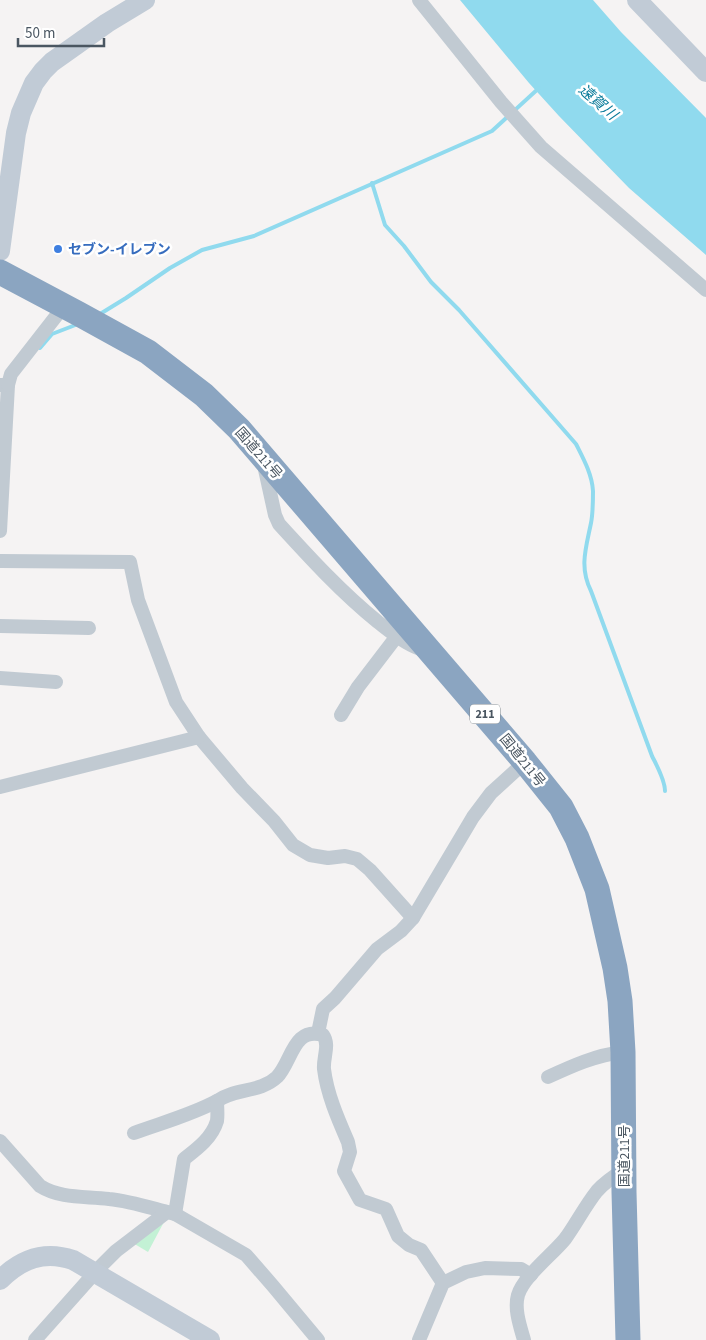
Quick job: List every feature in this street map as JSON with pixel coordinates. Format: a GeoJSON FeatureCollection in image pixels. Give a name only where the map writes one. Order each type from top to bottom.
{"type":"FeatureCollection","features":[{"type":"Feature","properties":{"kind":"highway","name":"国道211号"},"geometry":{"type":"LineString","coordinates":[[0,272],[148,352],[204,394],[239,429],[526,762],[561,807],[577,838],[597,889],[615,968],[620,1001],[628,1340]]}},
{"type":"Feature","properties":{"kind":"street"},"geometry":{"type":"LineString","coordinates":[[0,251],[16,134],[21,114],[34,84],[52,62],[107,23],[145,0]]}},
{"type":"Feature","properties":{"kind":"street"},"geometry":{"type":"LineString","coordinates":[[419,0],[501,102],[541,147],[706,290]]}},
{"type":"Feature","properties":{"kind":"street"},"geometry":{"type":"LineString","coordinates":[[637,0],[706,72]]}},
{"type":"Feature","properties":{"kind":"street"},"geometry":{"type":"LineString","coordinates":[[0,531],[4,385],[64,306]]}},
{"type":"Feature","properties":{"kind":"street"},"geometry":{"type":"LineString","coordinates":[[262,457],[278,524],[363,610],[397,636],[418,648],[431,652]]}},
{"type":"Feature","properties":{"kind":"street"},"geometry":{"type":"LineString","coordinates":[[0,562],[130,562],[138,600],[176,702],[199,737],[293,845],[310,855],[328,858],[345,856],[357,859],[370,870],[413,918]]}},
{"type":"Feature","properties":{"kind":"street"},"geometry":{"type":"LineString","coordinates":[[0,626],[89,628]]}},
{"type":"Feature","properties":{"kind":"street"},"geometry":{"type":"LineString","coordinates":[[341,715],[358,687],[397,636]]}},
{"type":"Feature","properties":{"kind":"street"},"geometry":{"type":"LineString","coordinates":[[0,678],[56,682]]}},
{"type":"Feature","properties":{"kind":"street"},"geometry":{"type":"LineString","coordinates":[[0,787],[199,737]]}},
{"type":"Feature","properties":{"kind":"street"},"geometry":{"type":"LineString","coordinates":[[318,1033],[323,1009],[335,998],[377,949],[401,931],[413,918],[472,817],[491,792],[526,762]]}},
{"type":"Feature","properties":{"kind":"street"},"geometry":{"type":"LineString","coordinates":[[134,1133],[209,1105],[222,1097],[259,1088],[270,1083],[279,1075],[292,1049],[304,1036],[318,1033],[323,1035],[326,1039],[324,1067],[328,1089],[350,1152],[344,1171],[360,1200],[386,1209],[398,1236],[409,1246],[421,1250],[444,1284]]}},
{"type":"Feature","properties":{"kind":"street"},"geometry":{"type":"LineString","coordinates":[[548,1077],[582,1062],[622,1052]]}},
{"type":"Feature","properties":{"kind":"street"},"geometry":{"type":"LineString","coordinates":[[35,1340],[104,1262],[116,1251],[171,1213],[184,1159],[207,1140],[217,1121],[217,1101]]}},
{"type":"Feature","properties":{"kind":"street"},"geometry":{"type":"LineString","coordinates":[[0,1141],[40,1186],[48,1191],[59,1195],[108,1198],[171,1213],[246,1255],[318,1340]]}},
{"type":"Feature","properties":{"kind":"street"},"geometry":{"type":"LineString","coordinates":[[524,1340],[517,1307],[521,1287],[564,1239],[597,1191],[610,1178],[624,1170]]}},
{"type":"Feature","properties":{"kind":"street"},"geometry":{"type":"LineString","coordinates":[[0,1280],[22,1263],[50,1255],[62,1256],[73,1260],[210,1340]]}},
{"type":"Feature","properties":{"kind":"street"},"geometry":{"type":"LineString","coordinates":[[419,1340],[444,1284],[466,1272],[485,1268],[521,1269],[531,1275]]}},
{"type":"Feature","properties":{"kind":"green space"},"geometry":{"type":"Polygon","coordinates":[[[165,1220],[148,1252],[133,1243],[165,1220]]]}},
{"type":"Feature","properties":{"kind":"water","name":"遠賀川"},"geometry":{"type":"Polygon","coordinates":[[[460,0],[593,0],[621,32],[706,118],[706,255],[629,188],[559,116],[460,0]]]}},
{"type":"Feature","properties":{"kind":"waterway"},"geometry":{"type":"LineString","coordinates":[[100,314],[170,268],[202,250],[254,236],[492,131],[539,88]]}},
{"type":"Feature","properties":{"kind":"waterway"},"geometry":{"type":"LineString","coordinates":[[372,183],[385,225],[404,246],[431,282],[459,310],[576,444],[589,472],[593,491],[592,519],[584,566],[587,582],[662,778],[665,791]]}},
{"type":"Feature","properties":{"kind":"waterway"},"geometry":{"type":"LineString","coordinates":[[40,348],[52,334],[78,324]]}},
{"type":"Feature","properties":{"kind":"place","name":"セブン-イレブン"},"geometry":{"type":"Point","coordinates":[58,249]}}]}
